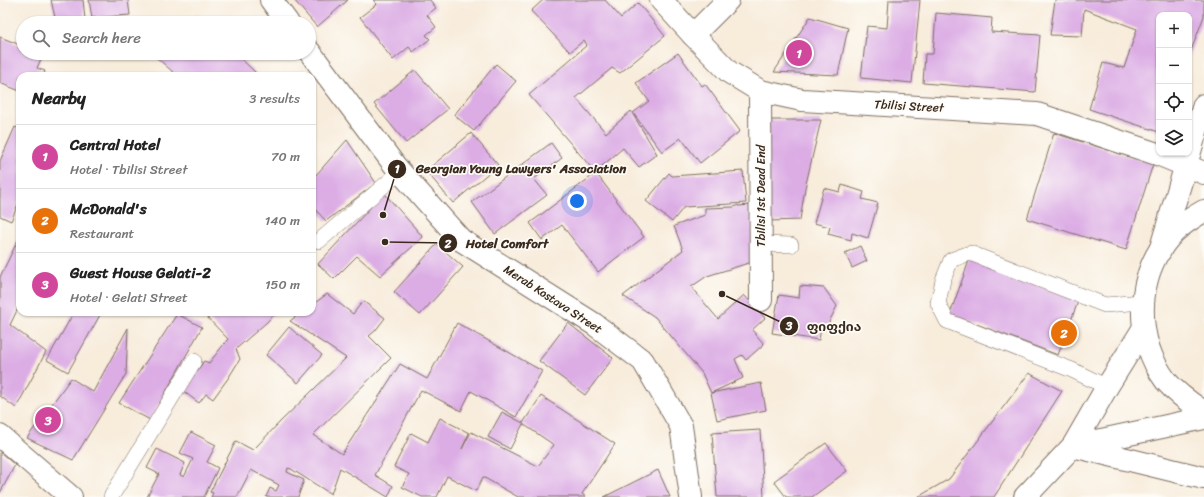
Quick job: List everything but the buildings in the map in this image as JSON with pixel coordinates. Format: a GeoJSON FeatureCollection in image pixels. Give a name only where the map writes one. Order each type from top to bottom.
{"type":"FeatureCollection","features":[{"type":"Feature","properties":{"kind":"street"},"geometry":{"type":"LineString","coordinates":[[271,0],[283,16]]}},
{"type":"Feature","properties":{"kind":"street","name":"Tbilisi Street"},"geometry":{"type":"LineString","coordinates":[[661,0],[729,72],[760,91],[802,100],[1037,114],[1195,169]]}},
{"type":"Feature","properties":{"kind":"street"},"geometry":{"type":"LineString","coordinates":[[693,35],[728,0]]}},
{"type":"Feature","properties":{"kind":"street","name":"Merab Kostava Street"},"geometry":{"type":"LineString","coordinates":[[316,59],[400,172],[462,240],[594,324],[643,361],[681,426],[691,497]]}},
{"type":"Feature","properties":{"kind":"street","name":"Tbilisi 1st Dead End"},"geometry":{"type":"LineString","coordinates":[[760,91],[761,300]]}},
{"type":"Feature","properties":{"kind":"street"},"geometry":{"type":"LineString","coordinates":[[1204,105],[1195,169],[1148,276],[1142,302],[1143,329],[1152,356],[1166,381],[1186,401],[1204,412]]}},
{"type":"Feature","properties":{"kind":"street"},"geometry":{"type":"LineString","coordinates":[[1160,251],[1174,232],[1204,211]]}},
{"type":"Feature","properties":{"kind":"street"},"geometry":{"type":"LineString","coordinates":[[1025,497],[1073,446],[1143,329]]}},
{"type":"Feature","properties":{"kind":"street"},"geometry":{"type":"LineString","coordinates":[[1073,446],[1204,418]]}},
{"type":"Feature","properties":{"kind":"street"},"geometry":{"type":"LineString","coordinates":[[0,436],[71,497]]}},
{"type":"Feature","properties":{"kind":"street"},"geometry":{"type":"LineString","coordinates":[[1073,446],[1204,478]]}},
{"type":"Feature","properties":{"kind":"lane"},"geometry":{"type":"LineString","coordinates":[[319,241],[400,172]]}},
{"type":"Feature","properties":{"kind":"lane"},"geometry":{"type":"LineString","coordinates":[[761,244],[791,245]]}},
{"type":"Feature","properties":{"kind":"lane"},"geometry":{"type":"LineString","coordinates":[[1107,387],[1072,370],[947,320],[938,303],[943,280],[951,260],[970,253],[1105,305],[1142,302]]}},
{"type":"Feature","properties":{"kind":"lane"},"geometry":{"type":"LineString","coordinates":[[111,497],[194,361]]}},
{"type":"Feature","properties":{"kind":"place","name":"Central Hotel"},"geometry":{"type":"Point","coordinates":[799,53]}},
{"type":"Feature","properties":{"kind":"place","name":"Georgian Young Lawyers' Association"},"geometry":{"type":"Point","coordinates":[383,215]}},
{"type":"Feature","properties":{"kind":"place","name":"Hotel Comfort"},"geometry":{"type":"Point","coordinates":[385,242]}},
{"type":"Feature","properties":{"kind":"place","name":"ფიფქია"},"geometry":{"type":"Point","coordinates":[722,294]}},
{"type":"Feature","properties":{"kind":"place","name":"McDonald's"},"geometry":{"type":"Point","coordinates":[1064,333]}},
{"type":"Feature","properties":{"kind":"place","name":"Guest House Gelati-2"},"geometry":{"type":"Point","coordinates":[48,420]}}]}
